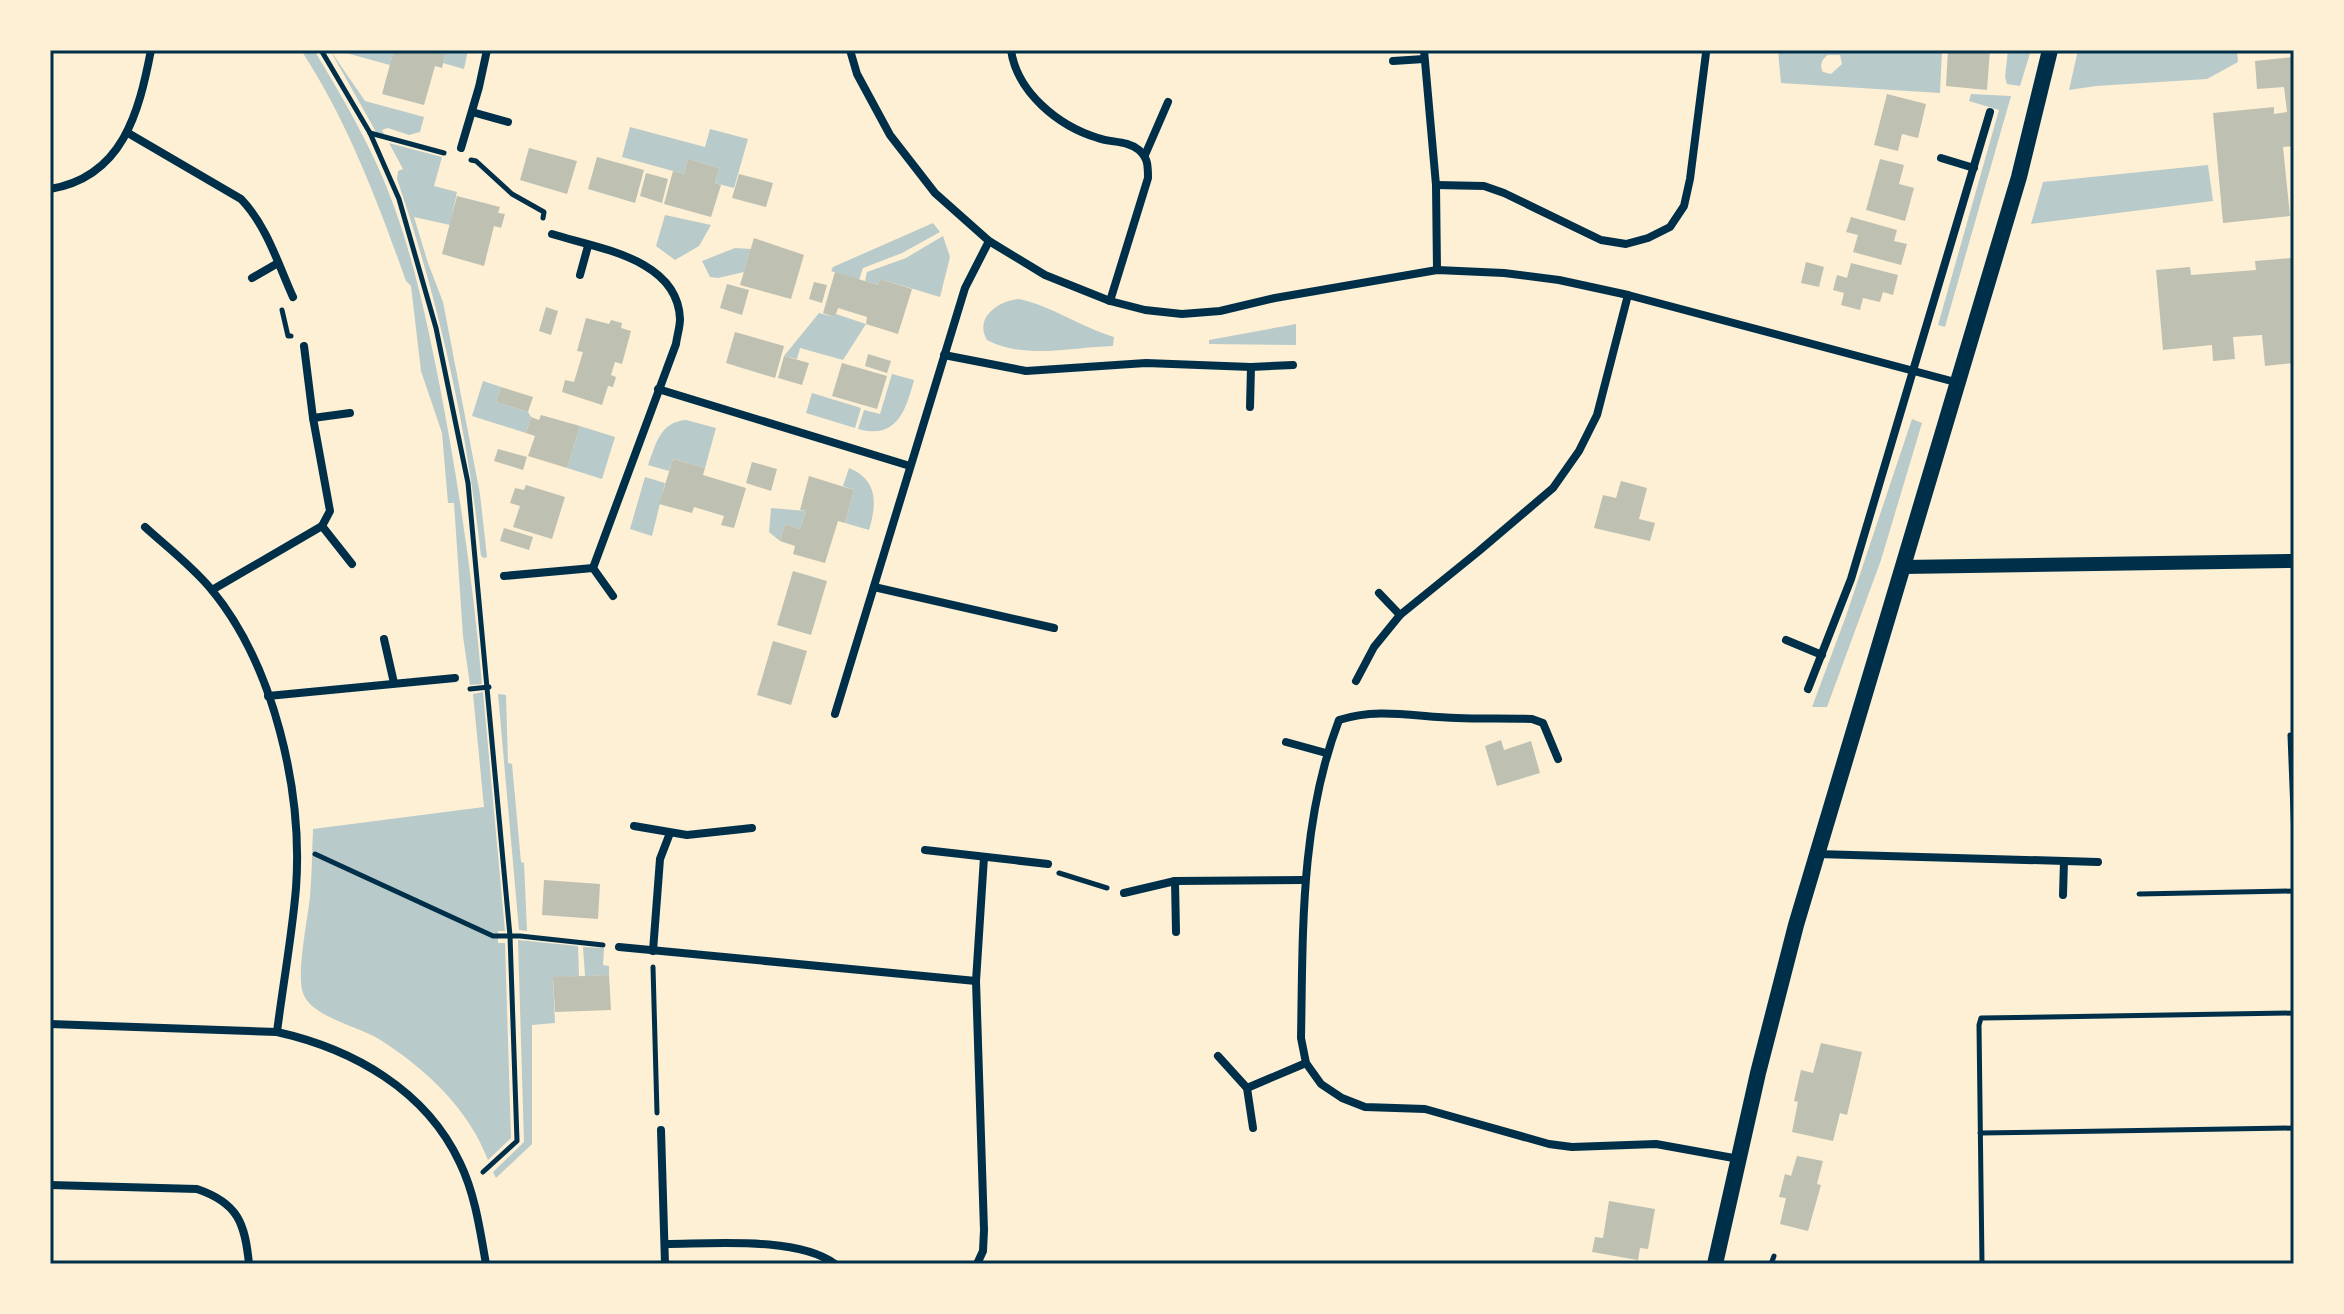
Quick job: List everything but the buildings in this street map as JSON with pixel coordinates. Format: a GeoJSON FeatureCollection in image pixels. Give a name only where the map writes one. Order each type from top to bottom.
{"type":"FeatureCollection","features":[{"type":"Feature","properties":{"kind":"main road"},"geometry":{"type":"LineString","coordinates":[[1715,1264],[1796,925],[2032,135],[2050,50]]}},
{"type":"Feature","properties":{"kind":"street"},"geometry":{"type":"LineString","coordinates":[[50,189],[87,176],[128,133],[140,105],[151,50]]}},
{"type":"Feature","properties":{"kind":"street"},"geometry":{"type":"LineString","coordinates":[[460,152],[487,50]]}},
{"type":"Feature","properties":{"kind":"street"},"geometry":{"type":"LineString","coordinates":[[850,50],[857,74],[890,135],[935,193],[989,241],[1045,275],[1110,301],[1145,310],[1182,314],[1220,311],[1275,298],[1437,270],[1504,273],[1559,280],[1628,295],[1959,383]]}},
{"type":"Feature","properties":{"kind":"street"},"geometry":{"type":"LineString","coordinates":[[1011,50],[1014,69],[1023,86],[1056,116],[1077,131],[1129,143],[1145,155],[1149,164],[1148,178],[1110,301]]}},
{"type":"Feature","properties":{"kind":"street"},"geometry":{"type":"LineString","coordinates":[[1436,185],[1484,186],[1601,240],[1626,244],[1648,238],[1670,227],[1684,206],[1706,51]]}},
{"type":"Feature","properties":{"kind":"street"},"geometry":{"type":"LineString","coordinates":[[1393,61],[1424,54],[1436,185],[1437,270]]}},
{"type":"Feature","properties":{"kind":"street"},"geometry":{"type":"LineString","coordinates":[[1145,155],[1168,102]]}},
{"type":"Feature","properties":{"kind":"street"},"geometry":{"type":"LineString","coordinates":[[472,112],[508,122]]}},
{"type":"Feature","properties":{"kind":"street"},"geometry":{"type":"LineString","coordinates":[[1808,689],[1851,579],[1990,112]]}},
{"type":"Feature","properties":{"kind":"street"},"geometry":{"type":"LineString","coordinates":[[128,133],[241,199],[259,221],[293,297]]}},
{"type":"Feature","properties":{"kind":"street"},"geometry":{"type":"LineString","coordinates":[[1941,158],[1974,168]]}},
{"type":"Feature","properties":{"kind":"street"},"geometry":{"type":"LineString","coordinates":[[552,234],[646,264],[659,275],[676,301],[680,317],[676,344],[593,568]]}},
{"type":"Feature","properties":{"kind":"street"},"geometry":{"type":"LineString","coordinates":[[835,714],[965,288],[989,241]]}},
{"type":"Feature","properties":{"kind":"street"},"geometry":{"type":"LineString","coordinates":[[580,275],[588,246]]}},
{"type":"Feature","properties":{"kind":"street"},"geometry":{"type":"LineString","coordinates":[[252,278],[278,263]]}},
{"type":"Feature","properties":{"kind":"street"},"geometry":{"type":"LineString","coordinates":[[1356,681],[1374,647],[1400,615],[1553,488],[1579,451],[1597,415],[1628,295]]}},
{"type":"Feature","properties":{"kind":"street"},"geometry":{"type":"LineString","coordinates":[[212,590],[322,526],[330,511],[304,346]]}},
{"type":"Feature","properties":{"kind":"street"},"geometry":{"type":"LineString","coordinates":[[944,355],[1026,371],[1146,363],[1251,367],[1293,365]]}},
{"type":"Feature","properties":{"kind":"street"},"geometry":{"type":"LineString","coordinates":[[1250,407],[1251,367]]}},
{"type":"Feature","properties":{"kind":"street"},"geometry":{"type":"LineString","coordinates":[[658,389],[910,466]]}},
{"type":"Feature","properties":{"kind":"street"},"geometry":{"type":"LineString","coordinates":[[313,418],[350,413]]}},
{"type":"Feature","properties":{"kind":"street"},"geometry":{"type":"LineString","coordinates":[[322,526],[352,564]]}},
{"type":"Feature","properties":{"kind":"street"},"geometry":{"type":"LineString","coordinates":[[145,527],[212,590],[237,627],[268,696],[288,765],[293,797],[296,887],[277,1032]]}},
{"type":"Feature","properties":{"kind":"street"},"geometry":{"type":"LineString","coordinates":[[1903,567],[2294,561]]}},
{"type":"Feature","properties":{"kind":"street"},"geometry":{"type":"LineString","coordinates":[[504,576],[593,568]]}},
{"type":"Feature","properties":{"kind":"street"},"geometry":{"type":"LineString","coordinates":[[593,568],[613,596]]}},
{"type":"Feature","properties":{"kind":"street"},"geometry":{"type":"LineString","coordinates":[[874,587],[1054,628]]}},
{"type":"Feature","properties":{"kind":"street"},"geometry":{"type":"LineString","coordinates":[[1379,593],[1400,615]]}},
{"type":"Feature","properties":{"kind":"street"},"geometry":{"type":"LineString","coordinates":[[384,639],[394,683]]}},
{"type":"Feature","properties":{"kind":"street"},"geometry":{"type":"LineString","coordinates":[[1786,640],[1822,655]]}},
{"type":"Feature","properties":{"kind":"street"},"geometry":{"type":"LineString","coordinates":[[268,696],[455,678]]}},
{"type":"Feature","properties":{"kind":"street"},"geometry":{"type":"LineString","coordinates":[[1558,759],[1543,723],[1532,719],[1456,718],[1380,712],[1339,720],[1326,753],[1313,808],[1304,880],[1301,1038],[1306,1063],[1321,1084],[1342,1098],[1365,1107],[1425,1109],[1561,1146],[1656,1144],[1739,1159]]}},
{"type":"Feature","properties":{"kind":"street"},"geometry":{"type":"LineString","coordinates":[[1286,742],[1326,753]]}},
{"type":"Feature","properties":{"kind":"street"},"geometry":{"type":"LineString","coordinates":[[634,826],[670,833],[752,828]]}},
{"type":"Feature","properties":{"kind":"street"},"geometry":{"type":"LineString","coordinates":[[653,951],[660,859],[670,833]]}},
{"type":"Feature","properties":{"kind":"street"},"geometry":{"type":"LineString","coordinates":[[925,850],[1048,864]]}},
{"type":"Feature","properties":{"kind":"street"},"geometry":{"type":"LineString","coordinates":[[1817,854],[2098,862]]}},
{"type":"Feature","properties":{"kind":"street"},"geometry":{"type":"LineString","coordinates":[[977,1264],[983,1251],[984,1230],[976,981],[984,857]]}},
{"type":"Feature","properties":{"kind":"street"},"geometry":{"type":"LineString","coordinates":[[2063,895],[2064,861]]}},
{"type":"Feature","properties":{"kind":"street"},"geometry":{"type":"LineString","coordinates":[[1124,893],[1175,881],[1304,880]]}},
{"type":"Feature","properties":{"kind":"street"},"geometry":{"type":"LineString","coordinates":[[1175,881],[1176,932]]}},
{"type":"Feature","properties":{"kind":"street"},"geometry":{"type":"LineString","coordinates":[[619,947],[976,981]]}},
{"type":"Feature","properties":{"kind":"street"},"geometry":{"type":"LineString","coordinates":[[50,1024],[277,1032],[337,1050],[380,1073],[427,1114],[445,1137],[469,1184],[486,1264]]}},
{"type":"Feature","properties":{"kind":"street"},"geometry":{"type":"LineString","coordinates":[[1218,1056],[1247,1088],[1253,1128]]}},
{"type":"Feature","properties":{"kind":"street"},"geometry":{"type":"LineString","coordinates":[[1247,1088],[1306,1063]]}},
{"type":"Feature","properties":{"kind":"street"},"geometry":{"type":"LineString","coordinates":[[661,1130],[665,1264]]}},
{"type":"Feature","properties":{"kind":"street"},"geometry":{"type":"LineString","coordinates":[[50,1185],[197,1189],[217,1196],[234,1211],[243,1226],[249,1264]]}},
{"type":"Feature","properties":{"kind":"street"},"geometry":{"type":"LineString","coordinates":[[665,1244],[782,1246],[814,1253],[835,1264]]}},
{"type":"Feature","properties":{"kind":"path"},"geometry":{"type":"LineString","coordinates":[[321,50],[370,133],[399,199],[436,328],[468,483],[510,936],[517,1141],[469,1184]]}},
{"type":"Feature","properties":{"kind":"path"},"geometry":{"type":"LineString","coordinates":[[370,133],[460,152],[476,161],[512,194],[544,212],[540,230],[552,234]]}},
{"type":"Feature","properties":{"kind":"path"},"geometry":{"type":"LineString","coordinates":[[293,297],[280,302],[288,336],[303,337],[304,346]]}},
{"type":"Feature","properties":{"kind":"path"},"geometry":{"type":"LineString","coordinates":[[2294,735],[2290,735],[2294,838]]}},
{"type":"Feature","properties":{"kind":"path"},"geometry":{"type":"LineString","coordinates":[[296,845],[493,936],[619,947]]}},
{"type":"Feature","properties":{"kind":"path"},"geometry":{"type":"LineString","coordinates":[[1048,864],[1054,864],[1053,872],[1124,893]]}},
{"type":"Feature","properties":{"kind":"path"},"geometry":{"type":"LineString","coordinates":[[2139,894],[2294,891]]}},
{"type":"Feature","properties":{"kind":"path"},"geometry":{"type":"LineString","coordinates":[[653,951],[656,1109],[661,1130]]}},
{"type":"Feature","properties":{"kind":"path"},"geometry":{"type":"LineString","coordinates":[[1982,1264],[1981,1018],[2294,1013]]}},
{"type":"Feature","properties":{"kind":"path"},"geometry":{"type":"LineString","coordinates":[[1980,1133],[2294,1128]]}},
{"type":"Feature","properties":{"kind":"path"},"geometry":{"type":"LineString","coordinates":[[1771,1264],[1774,1256]]}},
{"type":"Feature","properties":{"kind":"shaded area"},"geometry":{"type":"Polygon","coordinates":[[[301,50],[314,50],[356,122],[389,192],[414,270],[452,453],[482,684],[470,685],[463,636],[454,503],[448,503],[442,433],[421,371],[411,286],[406,281],[347,133],[301,50]]]}},
{"type":"Feature","properties":{"kind":"shaded area"},"geometry":{"type":"Polygon","coordinates":[[[330,50],[365,101],[424,117],[420,132],[409,135],[388,128],[382,130],[384,134],[376,132],[330,50]]]}},
{"type":"Feature","properties":{"kind":"shaded area"},"geometry":{"type":"Polygon","coordinates":[[[335,50],[394,50],[390,65],[335,50]]]}},
{"type":"Feature","properties":{"kind":"shaded area"},"geometry":{"type":"Polygon","coordinates":[[[439,50],[468,50],[464,69],[443,63],[445,54],[439,50]]]}},
{"type":"Feature","properties":{"kind":"shaded area"},"geometry":{"type":"Polygon","coordinates":[[[1778,50],[1942,50],[1940,93],[1781,83],[1778,50]],[[1840,55],[1824,58],[1821,65],[1823,72],[1831,74],[1842,64],[1840,55]]]}},
{"type":"Feature","properties":{"kind":"shaded area"},"geometry":{"type":"Polygon","coordinates":[[[2008,50],[2031,50],[2020,86],[2007,84],[2008,50]]]}},
{"type":"Feature","properties":{"kind":"shaded area"},"geometry":{"type":"Polygon","coordinates":[[[2078,50],[2237,50],[2238,62],[2207,79],[2069,90],[2078,50]]]}},
{"type":"Feature","properties":{"kind":"shaded area"},"geometry":{"type":"Polygon","coordinates":[[[1971,94],[2011,96],[1945,327],[1938,325],[1999,110],[1969,101],[1971,94]]]}},
{"type":"Feature","properties":{"kind":"shaded area"},"geometry":{"type":"Polygon","coordinates":[[[630,127],[705,147],[710,129],[748,139],[734,188],[715,183],[719,168],[688,159],[684,174],[622,157],[630,127]]]}},
{"type":"Feature","properties":{"kind":"shaded area"},"geometry":{"type":"Polygon","coordinates":[[[389,143],[442,157],[434,186],[457,192],[450,225],[414,217],[443,302],[480,494],[487,557],[484,558],[481,556],[468,460],[450,365],[426,271],[397,179],[398,171],[403,169],[389,143]]]}},
{"type":"Feature","properties":{"kind":"shaded area"},"geometry":{"type":"Polygon","coordinates":[[[2208,165],[2213,201],[2031,224],[2043,182],[2208,165]]]}},
{"type":"Feature","properties":{"kind":"shaded area"},"geometry":{"type":"Polygon","coordinates":[[[665,215],[711,225],[699,246],[675,260],[656,246],[665,215]]]}},
{"type":"Feature","properties":{"kind":"shaded area"},"geometry":{"type":"Polygon","coordinates":[[[933,223],[940,232],[902,253],[863,268],[859,280],[831,271],[833,267],[933,223]]]}},
{"type":"Feature","properties":{"kind":"shaded area"},"geometry":{"type":"Polygon","coordinates":[[[943,236],[950,257],[940,297],[880,279],[878,285],[865,281],[867,272],[906,258],[943,236]]]}},
{"type":"Feature","properties":{"kind":"shaded area"},"geometry":{"type":"Polygon","coordinates":[[[735,248],[751,249],[744,272],[710,277],[702,261],[735,248]]]}},
{"type":"Feature","properties":{"kind":"shaded area"},"geometry":{"type":"Polygon","coordinates":[[[1019,299],[1043,306],[1114,337],[1113,346],[1033,351],[1017,350],[987,340],[984,325],[990,312],[1003,303],[1019,299]]]}},
{"type":"Feature","properties":{"kind":"shaded area"},"geometry":{"type":"Polygon","coordinates":[[[819,313],[835,317],[836,314],[866,324],[843,360],[800,348],[797,359],[784,356],[819,313]]]}},
{"type":"Feature","properties":{"kind":"shaded area"},"geometry":{"type":"Polygon","coordinates":[[[1296,324],[1296,345],[1209,344],[1209,340],[1296,324]]]}},
{"type":"Feature","properties":{"kind":"shaded area"},"geometry":{"type":"Polygon","coordinates":[[[892,374],[914,380],[903,412],[891,426],[882,430],[858,429],[864,410],[880,414],[892,374]]]}},
{"type":"Feature","properties":{"kind":"shaded area"},"geometry":{"type":"Polygon","coordinates":[[[483,381],[501,387],[496,402],[528,412],[531,417],[526,433],[472,416],[483,381]]]}},
{"type":"Feature","properties":{"kind":"shaded area"},"geometry":{"type":"Polygon","coordinates":[[[812,393],[861,408],[855,428],[806,413],[812,393]]]}},
{"type":"Feature","properties":{"kind":"shaded area"},"geometry":{"type":"Polygon","coordinates":[[[1912,419],[1922,423],[1881,560],[1827,707],[1812,707],[1846,616],[1912,419]]]}},
{"type":"Feature","properties":{"kind":"shaded area"},"geometry":{"type":"Polygon","coordinates":[[[686,420],[716,428],[705,468],[673,459],[669,471],[648,465],[665,430],[686,420]]]}},
{"type":"Feature","properties":{"kind":"shaded area"},"geometry":{"type":"Polygon","coordinates":[[[580,426],[615,437],[602,479],[567,468],[580,426]]]}},
{"type":"Feature","properties":{"kind":"shaded area"},"geometry":{"type":"Polygon","coordinates":[[[849,468],[865,479],[873,493],[869,530],[845,523],[854,490],[843,486],[849,468]]]}},
{"type":"Feature","properties":{"kind":"shaded area"},"geometry":{"type":"Polygon","coordinates":[[[645,477],[665,483],[652,536],[630,529],[645,477]]]}},
{"type":"Feature","properties":{"kind":"shaded area"},"geometry":{"type":"Polygon","coordinates":[[[771,508],[806,511],[800,529],[785,524],[780,541],[769,532],[771,508]]]}},
{"type":"Feature","properties":{"kind":"shaded area"},"geometry":{"type":"Polygon","coordinates":[[[483,692],[505,931],[498,931],[498,943],[505,943],[511,1138],[488,1160],[469,1123],[444,1091],[413,1063],[379,1039],[315,1008],[303,993],[301,985],[313,829],[484,807],[473,694],[483,692]]]}},
{"type":"Feature","properties":{"kind":"shaded area"},"geometry":{"type":"Polygon","coordinates":[[[498,694],[506,695],[508,763],[512,764],[521,862],[524,863],[527,931],[519,930],[498,694]]]}},
{"type":"Feature","properties":{"kind":"shaded area"},"geometry":{"type":"Polygon","coordinates":[[[518,940],[578,946],[579,976],[553,978],[555,1023],[532,1025],[532,1144],[496,1178],[493,1172],[524,1142],[518,940]]]}},
{"type":"Feature","properties":{"kind":"shaded area"},"geometry":{"type":"Polygon","coordinates":[[[583,947],[604,948],[603,965],[609,966],[609,975],[585,976],[583,947]]]}}]}
